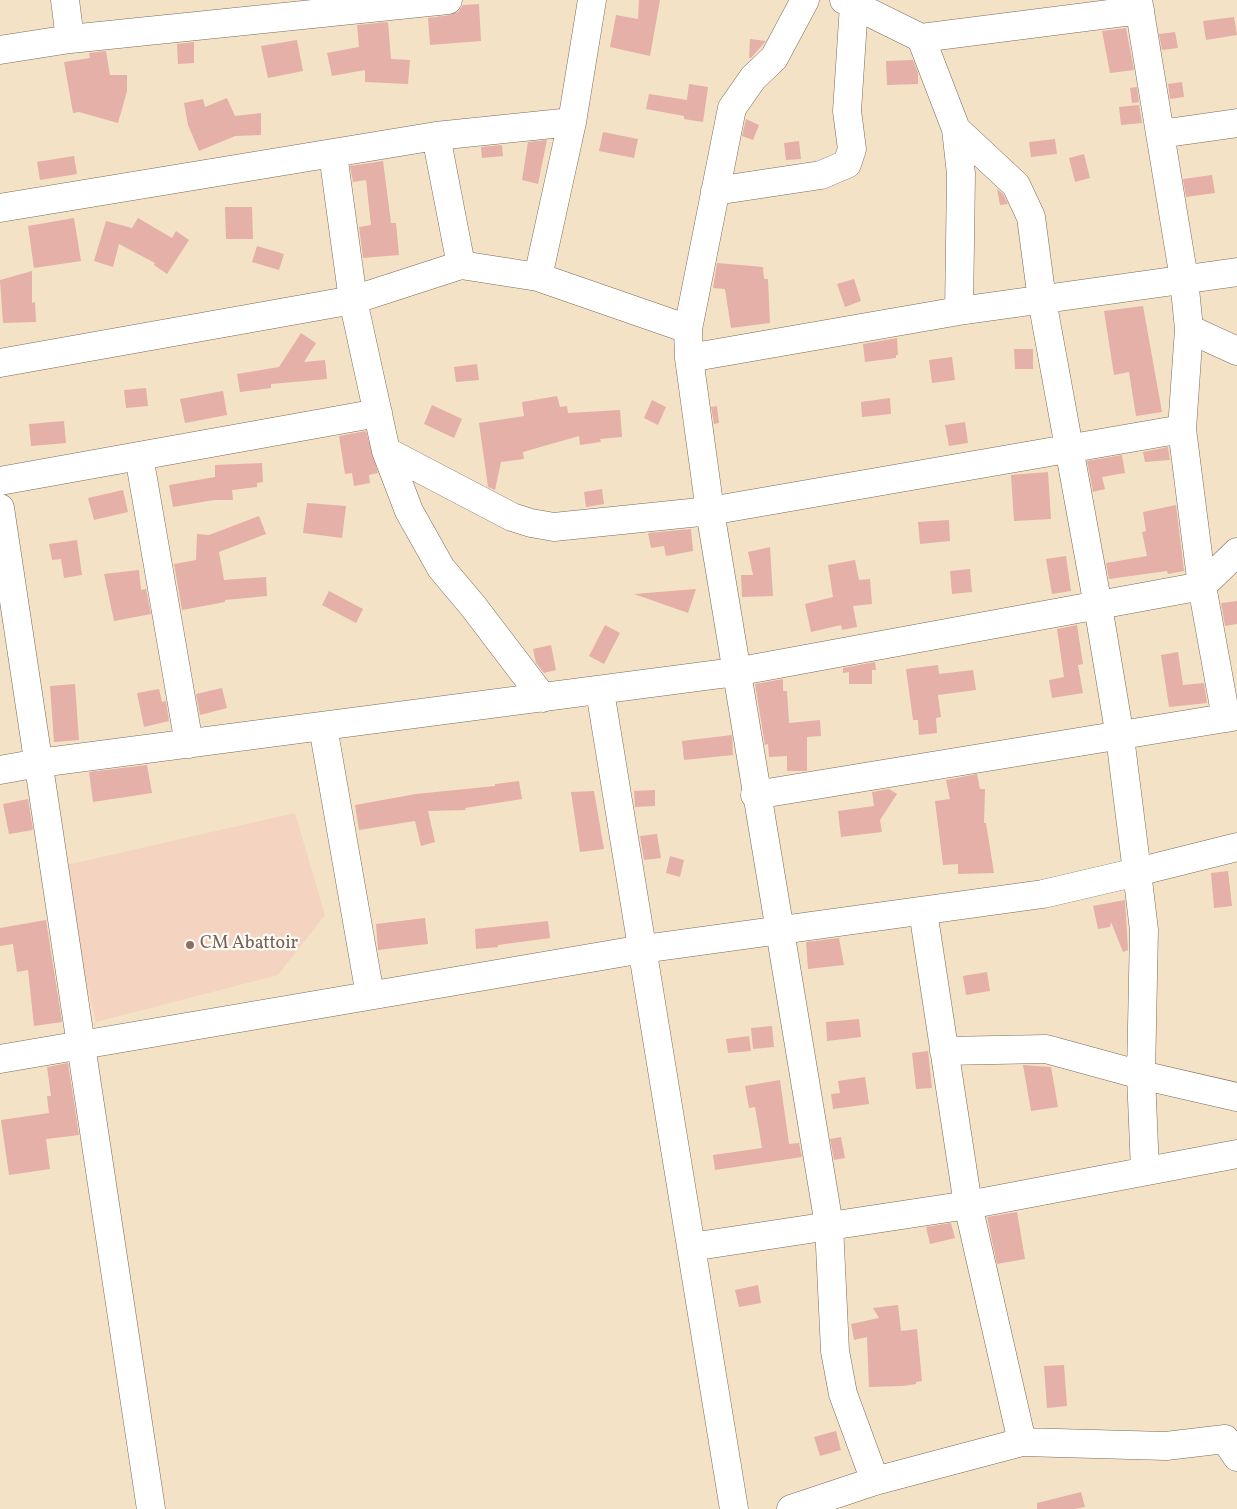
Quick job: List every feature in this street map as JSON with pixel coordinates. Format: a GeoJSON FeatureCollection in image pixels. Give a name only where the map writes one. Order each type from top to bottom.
{"type":"FeatureCollection","features":[{"type":"Feature","properties":{"kind":"street"},"geometry":{"type":"LineString","coordinates":[[65,0],[70,39]]}},
{"type":"Feature","properties":{"kind":"street"},"geometry":{"type":"LineString","coordinates":[[0,50],[270,9],[448,0]]}},
{"type":"Feature","properties":{"kind":"street"},"geometry":{"type":"LineString","coordinates":[[538,277],[572,122],[592,0]]}},
{"type":"Feature","properties":{"kind":"street"},"geometry":{"type":"LineString","coordinates":[[805,0],[774,58],[753,78],[732,108],[688,329],[689,358],[735,672],[829,1225],[835,1351],[843,1394],[874,1481]]}},
{"type":"Feature","properties":{"kind":"street"},"geometry":{"type":"LineString","coordinates":[[715,191],[821,175],[847,164],[852,149],[847,111],[849,2],[921,38],[1139,5],[1184,279],[1188,329],[1182,430],[1202,586],[1232,716],[1120,737],[755,795]]}},
{"type":"Feature","properties":{"kind":"street"},"geometry":{"type":"LineString","coordinates":[[921,38],[956,129],[961,174],[959,312]]}},
{"type":"Feature","properties":{"kind":"street"},"geometry":{"type":"LineString","coordinates":[[0,208],[436,136],[572,122]]}},
{"type":"Feature","properties":{"kind":"street"},"geometry":{"type":"LineString","coordinates":[[1160,134],[1237,123]]}},
{"type":"Feature","properties":{"kind":"street"},"geometry":{"type":"LineString","coordinates":[[956,129],[1016,185],[1031,218],[1042,300],[1120,737],[1144,930],[1141,1075],[1145,1171]]}},
{"type":"Feature","properties":{"kind":"street"},"geometry":{"type":"LineString","coordinates":[[436,136],[461,265]]}},
{"type":"Feature","properties":{"kind":"street"},"geometry":{"type":"LineString","coordinates":[[333,154],[353,300],[386,451],[409,511],[441,568],[474,606],[543,698]]}},
{"type":"Feature","properties":{"kind":"street"},"geometry":{"type":"LineString","coordinates":[[0,363],[353,300],[461,265],[538,277],[688,329]]}},
{"type":"Feature","properties":{"kind":"street"},"geometry":{"type":"LineString","coordinates":[[689,358],[959,312],[1237,272]]}},
{"type":"Feature","properties":{"kind":"street"},"geometry":{"type":"LineString","coordinates":[[1188,329],[1237,352]]}},
{"type":"Feature","properties":{"kind":"street"},"geometry":{"type":"LineString","coordinates":[[0,481],[378,413]]}},
{"type":"Feature","properties":{"kind":"street"},"geometry":{"type":"LineString","coordinates":[[386,451],[512,517],[554,527],[710,511],[1182,430]]}},
{"type":"Feature","properties":{"kind":"street"},"geometry":{"type":"LineString","coordinates":[[139,456],[189,744]]}},
{"type":"Feature","properties":{"kind":"street"},"geometry":{"type":"LineString","coordinates":[[0,508],[151,1509]]}},
{"type":"Feature","properties":{"kind":"street"},"geometry":{"type":"LineString","coordinates":[[0,770],[39,763],[735,672],[1202,586],[1237,552]]}},
{"type":"Feature","properties":{"kind":"street"},"geometry":{"type":"LineString","coordinates":[[600,691],[734,1509]]}},
{"type":"Feature","properties":{"kind":"street"},"geometry":{"type":"LineString","coordinates":[[323,727],[370,995]]}},
{"type":"Feature","properties":{"kind":"street"},"geometry":{"type":"LineString","coordinates":[[0,1059],[643,949],[1043,894],[1237,847]]}},
{"type":"Feature","properties":{"kind":"street"},"geometry":{"type":"LineString","coordinates":[[922,911],[968,1205],[1022,1442]]}},
{"type":"Feature","properties":{"kind":"street"},"geometry":{"type":"LineString","coordinates":[[944,1051],[1046,1049],[1141,1075],[1237,1097]]}},
{"type":"Feature","properties":{"kind":"street"},"geometry":{"type":"LineString","coordinates":[[692,1247],[968,1205],[1236,1155]]}},
{"type":"Feature","properties":{"kind":"street"},"geometry":{"type":"LineString","coordinates":[[791,1509],[874,1481],[1022,1442],[1166,1446],[1233,1443]]}},
{"type":"Feature","properties":{"kind":"shaded area","name":"CM Abattoir"},"geometry":{"type":"Polygon","coordinates":[[[295,813],[325,915],[278,975],[96,1022],[69,908],[62,866],[295,813]]]}},
{"type":"Feature","properties":{"kind":"building"},"geometry":{"type":"Polygon","coordinates":[[[639,0],[660,0],[650,56],[610,47],[616,15],[638,19],[639,0]]]}},
{"type":"Feature","properties":{"kind":"building"},"geometry":{"type":"Polygon","coordinates":[[[479,4],[481,41],[430,45],[428,18],[450,15],[458,12],[463,5],[479,4]]]}},
{"type":"Feature","properties":{"kind":"building"},"geometry":{"type":"Polygon","coordinates":[[[1234,17],[1237,35],[1206,40],[1203,21],[1234,17]]]}},
{"type":"Feature","properties":{"kind":"building"},"geometry":{"type":"Polygon","coordinates":[[[388,22],[391,59],[410,60],[408,84],[365,82],[365,70],[332,76],[327,53],[359,47],[357,25],[388,22]]]}},
{"type":"Feature","properties":{"kind":"building"},"geometry":{"type":"Polygon","coordinates":[[[1126,28],[1134,70],[1110,73],[1102,31],[1126,28]]]}},
{"type":"Feature","properties":{"kind":"building"},"geometry":{"type":"Polygon","coordinates":[[[1175,32],[1178,48],[1162,50],[1159,34],[1175,32]]]}},
{"type":"Feature","properties":{"kind":"building"},"geometry":{"type":"Polygon","coordinates":[[[750,39],[766,41],[749,58],[750,39]]]}},
{"type":"Feature","properties":{"kind":"building"},"geometry":{"type":"Polygon","coordinates":[[[297,40],[303,71],[268,78],[261,46],[297,40]]]}},
{"type":"Feature","properties":{"kind":"building"},"geometry":{"type":"Polygon","coordinates":[[[194,42],[194,63],[178,64],[177,44],[194,42]]]}},
{"type":"Feature","properties":{"kind":"building"},"geometry":{"type":"Polygon","coordinates":[[[106,51],[110,75],[127,75],[127,91],[118,123],[79,112],[73,113],[64,62],[90,58],[89,53],[106,51]]]}},
{"type":"Feature","properties":{"kind":"building"},"geometry":{"type":"Polygon","coordinates":[[[913,60],[918,73],[918,84],[887,85],[886,61],[913,60]]]}},
{"type":"Feature","properties":{"kind":"building"},"geometry":{"type":"Polygon","coordinates":[[[1182,82],[1184,97],[1170,99],[1168,84],[1182,82]]]}},
{"type":"Feature","properties":{"kind":"building"},"geometry":{"type":"Polygon","coordinates":[[[689,84],[708,87],[703,122],[684,119],[684,116],[646,109],[649,94],[687,100],[689,84]]]}},
{"type":"Feature","properties":{"kind":"building"},"geometry":{"type":"Polygon","coordinates":[[[1137,87],[1139,102],[1132,103],[1130,88],[1137,87]]]}},
{"type":"Feature","properties":{"kind":"building"},"geometry":{"type":"Polygon","coordinates":[[[227,98],[235,116],[261,113],[261,135],[235,136],[199,151],[188,125],[184,103],[203,99],[205,107],[227,98]]]}},
{"type":"Feature","properties":{"kind":"building"},"geometry":{"type":"Polygon","coordinates":[[[1139,105],[1142,123],[1121,125],[1119,107],[1139,105]]]}},
{"type":"Feature","properties":{"kind":"building"},"geometry":{"type":"Polygon","coordinates":[[[746,119],[759,125],[753,140],[742,136],[746,119]]]}},
{"type":"Feature","properties":{"kind":"building"},"geometry":{"type":"Polygon","coordinates":[[[603,132],[638,139],[634,158],[599,151],[603,132]]]}},
{"type":"Feature","properties":{"kind":"building"},"geometry":{"type":"Polygon","coordinates":[[[1055,139],[1057,154],[1031,157],[1029,142],[1055,139]]]}},
{"type":"Feature","properties":{"kind":"building"},"geometry":{"type":"Polygon","coordinates":[[[547,140],[538,184],[522,180],[528,142],[547,140]]]}},
{"type":"Feature","properties":{"kind":"building"},"geometry":{"type":"Polygon","coordinates":[[[799,141],[801,159],[786,160],[784,143],[799,141]]]}},
{"type":"Feature","properties":{"kind":"building"},"geometry":{"type":"Polygon","coordinates":[[[502,145],[503,156],[482,158],[481,147],[502,145]]]}},
{"type":"Feature","properties":{"kind":"building"},"geometry":{"type":"Polygon","coordinates":[[[1084,154],[1090,178],[1075,182],[1069,158],[1084,154]]]}},
{"type":"Feature","properties":{"kind":"building"},"geometry":{"type":"Polygon","coordinates":[[[74,156],[77,174],[40,180],[37,162],[74,156]]]}},
{"type":"Feature","properties":{"kind":"building"},"geometry":{"type":"Polygon","coordinates":[[[383,161],[391,223],[396,223],[399,255],[363,258],[359,227],[371,225],[366,180],[353,182],[350,166],[383,161]]]}},
{"type":"Feature","properties":{"kind":"building"},"geometry":{"type":"Polygon","coordinates":[[[1212,175],[1215,193],[1186,197],[1183,179],[1212,175]]]}},
{"type":"Feature","properties":{"kind":"building"},"geometry":{"type":"Polygon","coordinates":[[[997,189],[1003,194],[1008,204],[1000,205],[997,189]]]}},
{"type":"Feature","properties":{"kind":"building"},"geometry":{"type":"Polygon","coordinates":[[[225,207],[252,207],[253,239],[226,239],[225,207]]]}},
{"type":"Feature","properties":{"kind":"building"},"geometry":{"type":"Polygon","coordinates":[[[74,218],[81,261],[34,268],[28,226],[74,218]]]}},
{"type":"Feature","properties":{"kind":"building"},"geometry":{"type":"Polygon","coordinates":[[[138,218],[172,238],[176,231],[189,240],[167,274],[154,265],[155,263],[119,244],[113,267],[94,261],[106,221],[132,228],[138,218]]]}},
{"type":"Feature","properties":{"kind":"building"},"geometry":{"type":"Polygon","coordinates":[[[257,246],[284,254],[279,270],[252,262],[257,246]]]}},
{"type":"Feature","properties":{"kind":"building"},"geometry":{"type":"Polygon","coordinates":[[[717,263],[763,267],[764,279],[768,279],[770,323],[731,328],[725,289],[713,288],[717,263]]]}},
{"type":"Feature","properties":{"kind":"building"},"geometry":{"type":"Polygon","coordinates":[[[32,271],[32,303],[35,302],[36,322],[3,323],[0,280],[32,271]]]}},
{"type":"Feature","properties":{"kind":"building"},"geometry":{"type":"Polygon","coordinates":[[[854,279],[861,301],[845,307],[837,284],[854,279]]]}},
{"type":"Feature","properties":{"kind":"building"},"geometry":{"type":"Polygon","coordinates":[[[1143,306],[1162,412],[1136,416],[1129,372],[1114,375],[1104,311],[1143,306]]]}},
{"type":"Feature","properties":{"kind":"building"},"geometry":{"type":"Polygon","coordinates":[[[301,333],[316,343],[304,362],[325,360],[327,379],[271,384],[271,388],[240,392],[237,374],[279,367],[301,333]]]}},
{"type":"Feature","properties":{"kind":"building"},"geometry":{"type":"Polygon","coordinates":[[[897,338],[898,355],[896,355],[896,358],[865,362],[863,344],[897,338]]]}},
{"type":"Feature","properties":{"kind":"building"},"geometry":{"type":"Polygon","coordinates":[[[1014,349],[1033,349],[1033,369],[1015,369],[1014,349]]]}},
{"type":"Feature","properties":{"kind":"building"},"geometry":{"type":"Polygon","coordinates":[[[952,357],[955,380],[932,383],[929,360],[952,357]]]}},
{"type":"Feature","properties":{"kind":"building"},"geometry":{"type":"Polygon","coordinates":[[[477,364],[479,380],[456,382],[454,367],[477,364]]]}},
{"type":"Feature","properties":{"kind":"building"},"geometry":{"type":"Polygon","coordinates":[[[146,388],[148,406],[126,408],[124,390],[146,388]]]}},
{"type":"Feature","properties":{"kind":"building"},"geometry":{"type":"Polygon","coordinates":[[[223,391],[227,415],[185,423],[180,399],[223,391]]]}},
{"type":"Feature","properties":{"kind":"building"},"geometry":{"type":"Polygon","coordinates":[[[557,396],[560,407],[567,406],[568,413],[620,410],[622,437],[600,439],[601,442],[580,445],[579,436],[523,452],[524,459],[501,462],[495,490],[488,487],[479,423],[524,416],[522,402],[557,396]]]}},
{"type":"Feature","properties":{"kind":"building"},"geometry":{"type":"Polygon","coordinates":[[[890,398],[891,414],[862,417],[861,402],[890,398]]]}},
{"type":"Feature","properties":{"kind":"building"},"geometry":{"type":"Polygon","coordinates":[[[652,400],[666,407],[658,425],[644,418],[652,400]]]}},
{"type":"Feature","properties":{"kind":"building"},"geometry":{"type":"Polygon","coordinates":[[[432,405],[462,419],[454,438],[424,424],[432,405]]]}},
{"type":"Feature","properties":{"kind":"building"},"geometry":{"type":"Polygon","coordinates":[[[717,406],[719,423],[714,424],[711,407],[717,406]]]}},
{"type":"Feature","properties":{"kind":"building"},"geometry":{"type":"Polygon","coordinates":[[[64,421],[66,443],[31,446],[29,424],[64,421]]]}},
{"type":"Feature","properties":{"kind":"building"},"geometry":{"type":"Polygon","coordinates":[[[965,422],[968,443],[949,446],[945,425],[965,422]]]}},
{"type":"Feature","properties":{"kind":"building"},"geometry":{"type":"Polygon","coordinates":[[[366,431],[378,473],[369,475],[370,483],[354,486],[352,473],[345,474],[339,436],[366,431]]]}},
{"type":"Feature","properties":{"kind":"building"},"geometry":{"type":"Polygon","coordinates":[[[1168,447],[1170,460],[1145,462],[1143,452],[1168,447]]]}},
{"type":"Feature","properties":{"kind":"building"},"geometry":{"type":"Polygon","coordinates":[[[1122,455],[1125,473],[1102,477],[1105,489],[1093,492],[1087,461],[1122,455]]]}},
{"type":"Feature","properties":{"kind":"building"},"geometry":{"type":"Polygon","coordinates":[[[262,463],[263,482],[257,483],[257,487],[232,490],[233,500],[214,500],[173,507],[169,485],[215,477],[215,465],[262,463]]]}},
{"type":"Feature","properties":{"kind":"building"},"geometry":{"type":"Polygon","coordinates":[[[1048,472],[1051,519],[1014,521],[1011,475],[1048,472]]]}},
{"type":"Feature","properties":{"kind":"building"},"geometry":{"type":"Polygon","coordinates":[[[602,489],[604,504],[586,507],[584,492],[602,489]]]}},
{"type":"Feature","properties":{"kind":"building"},"geometry":{"type":"Polygon","coordinates":[[[123,490],[128,512],[94,520],[88,498],[123,490]]]}},
{"type":"Feature","properties":{"kind":"building"},"geometry":{"type":"Polygon","coordinates":[[[307,503],[346,506],[342,538],[303,533],[307,503]]]}},
{"type":"Feature","properties":{"kind":"building"},"geometry":{"type":"Polygon","coordinates":[[[1176,505],[1184,571],[1168,574],[1167,571],[1109,579],[1106,563],[1147,556],[1142,532],[1146,531],[1143,512],[1176,505]]]}},
{"type":"Feature","properties":{"kind":"building"},"geometry":{"type":"Polygon","coordinates":[[[259,516],[266,534],[219,552],[224,580],[266,577],[267,596],[225,600],[225,602],[182,610],[174,564],[196,560],[197,534],[209,535],[259,516]]]}},
{"type":"Feature","properties":{"kind":"building"},"geometry":{"type":"Polygon","coordinates":[[[949,520],[950,541],[920,544],[918,522],[949,520]]]}},
{"type":"Feature","properties":{"kind":"building"},"geometry":{"type":"Polygon","coordinates":[[[691,529],[693,551],[666,556],[664,546],[651,548],[648,533],[691,529]]]}},
{"type":"Feature","properties":{"kind":"building"},"geometry":{"type":"Polygon","coordinates":[[[77,540],[82,575],[64,578],[61,559],[52,560],[49,544],[77,540]]]}},
{"type":"Feature","properties":{"kind":"building"},"geometry":{"type":"Polygon","coordinates":[[[770,547],[773,596],[742,597],[741,575],[753,575],[748,552],[770,547]]]}},
{"type":"Feature","properties":{"kind":"building"},"geometry":{"type":"Polygon","coordinates":[[[1066,556],[1071,591],[1052,594],[1046,559],[1066,556]]]}},
{"type":"Feature","properties":{"kind":"building"},"geometry":{"type":"Polygon","coordinates":[[[855,560],[859,580],[870,579],[872,604],[853,606],[857,627],[842,630],[841,625],[811,632],[805,604],[833,597],[828,565],[855,560]]]}},
{"type":"Feature","properties":{"kind":"building"},"geometry":{"type":"Polygon","coordinates":[[[970,569],[972,592],[952,594],[950,571],[970,569]]]}},
{"type":"Feature","properties":{"kind":"building"},"geometry":{"type":"Polygon","coordinates":[[[139,570],[141,590],[146,589],[151,614],[114,621],[104,574],[139,570]]]}},
{"type":"Feature","properties":{"kind":"building"},"geometry":{"type":"Polygon","coordinates":[[[696,589],[688,613],[634,594],[696,589]]]}},
{"type":"Feature","properties":{"kind":"building"},"geometry":{"type":"Polygon","coordinates":[[[329,591],[363,609],[356,623],[322,605],[329,591]]]}},
{"type":"Feature","properties":{"kind":"building"},"geometry":{"type":"Polygon","coordinates":[[[1237,601],[1237,624],[1225,626],[1221,603],[1237,601]]]}},
{"type":"Feature","properties":{"kind":"building"},"geometry":{"type":"Polygon","coordinates":[[[605,625],[620,633],[604,664],[589,656],[605,625]]]}},
{"type":"Feature","properties":{"kind":"building"},"geometry":{"type":"Polygon","coordinates":[[[1077,625],[1083,664],[1078,665],[1083,693],[1052,698],[1049,680],[1064,677],[1057,629],[1077,625]]]}},
{"type":"Feature","properties":{"kind":"building"},"geometry":{"type":"Polygon","coordinates":[[[551,645],[556,670],[544,673],[536,663],[533,649],[551,645]]]}},
{"type":"Feature","properties":{"kind":"building"},"geometry":{"type":"Polygon","coordinates":[[[1178,652],[1183,685],[1204,683],[1207,703],[1169,707],[1161,655],[1178,652]]]}},
{"type":"Feature","properties":{"kind":"building"},"geometry":{"type":"Polygon","coordinates":[[[875,662],[876,670],[872,670],[872,684],[849,684],[849,672],[843,673],[843,668],[875,662]]]}},
{"type":"Feature","properties":{"kind":"building"},"geometry":{"type":"Polygon","coordinates":[[[938,665],[939,674],[973,670],[976,690],[938,695],[941,717],[936,718],[937,733],[919,735],[918,720],[913,720],[906,669],[938,665]]]}},
{"type":"Feature","properties":{"kind":"building"},"geometry":{"type":"Polygon","coordinates":[[[783,679],[783,691],[787,691],[789,723],[820,720],[821,736],[807,737],[807,771],[787,771],[787,756],[769,757],[768,744],[765,745],[755,684],[783,679]]]}},
{"type":"Feature","properties":{"kind":"building"},"geometry":{"type":"Polygon","coordinates":[[[75,684],[79,740],[54,742],[50,686],[75,684]]]}},
{"type":"Feature","properties":{"kind":"building"},"geometry":{"type":"Polygon","coordinates":[[[222,688],[227,708],[200,715],[196,694],[222,688]]]}},
{"type":"Feature","properties":{"kind":"building"},"geometry":{"type":"Polygon","coordinates":[[[159,689],[162,702],[166,701],[169,721],[144,727],[137,693],[159,689]]]}},
{"type":"Feature","properties":{"kind":"building"},"geometry":{"type":"Polygon","coordinates":[[[732,735],[733,755],[684,760],[682,741],[732,735]]]}},
{"type":"Feature","properties":{"kind":"building"},"geometry":{"type":"Polygon","coordinates":[[[147,765],[152,793],[93,802],[89,772],[147,765]]]}},
{"type":"Feature","properties":{"kind":"building"},"geometry":{"type":"Polygon","coordinates":[[[977,774],[980,789],[985,789],[984,823],[986,823],[994,873],[958,874],[958,864],[943,865],[935,801],[950,799],[946,780],[977,774]]]}},
{"type":"Feature","properties":{"kind":"building"},"geometry":{"type":"Polygon","coordinates":[[[519,781],[522,799],[465,808],[466,810],[428,811],[435,842],[421,846],[415,821],[359,830],[355,805],[416,794],[495,786],[495,784],[519,781]]]}},
{"type":"Feature","properties":{"kind":"building"},"geometry":{"type":"Polygon","coordinates":[[[889,789],[897,794],[880,820],[882,832],[841,837],[838,811],[874,806],[872,792],[889,789]]]}},
{"type":"Feature","properties":{"kind":"building"},"geometry":{"type":"Polygon","coordinates":[[[655,790],[655,806],[635,807],[634,791],[655,790]]]}},
{"type":"Feature","properties":{"kind":"building"},"geometry":{"type":"Polygon","coordinates":[[[594,791],[604,849],[580,852],[571,792],[594,791]]]}},
{"type":"Feature","properties":{"kind":"building"},"geometry":{"type":"Polygon","coordinates":[[[28,799],[33,830],[9,834],[3,804],[28,799]]]}},
{"type":"Feature","properties":{"kind":"building"},"geometry":{"type":"Polygon","coordinates":[[[657,834],[661,858],[644,860],[640,836],[657,834]]]}},
{"type":"Feature","properties":{"kind":"building"},"geometry":{"type":"Polygon","coordinates":[[[670,856],[684,860],[680,877],[666,873],[670,856]]]}},
{"type":"Feature","properties":{"kind":"building"},"geometry":{"type":"Polygon","coordinates":[[[1228,871],[1232,906],[1214,908],[1211,873],[1228,871]]]}},
{"type":"Feature","properties":{"kind":"building"},"geometry":{"type":"Polygon","coordinates":[[[1125,900],[1128,950],[1123,952],[1111,922],[1110,927],[1098,929],[1093,906],[1125,900]]]}},
{"type":"Feature","properties":{"kind":"building"},"geometry":{"type":"Polygon","coordinates":[[[425,918],[428,944],[378,950],[376,924],[425,918]]]}},
{"type":"Feature","properties":{"kind":"building"},"geometry":{"type":"Polygon","coordinates":[[[46,920],[62,1022],[34,1026],[28,970],[17,972],[13,944],[0,946],[0,928],[46,920]]]}},
{"type":"Feature","properties":{"kind":"building"},"geometry":{"type":"Polygon","coordinates":[[[548,921],[550,938],[476,949],[475,929],[548,921]]]}},
{"type":"Feature","properties":{"kind":"building"},"geometry":{"type":"Polygon","coordinates":[[[839,938],[844,965],[808,969],[806,942],[839,938]]]}},
{"type":"Feature","properties":{"kind":"building"},"geometry":{"type":"Polygon","coordinates":[[[987,972],[990,991],[966,995],[963,976],[987,972]]]}},
{"type":"Feature","properties":{"kind":"building"},"geometry":{"type":"Polygon","coordinates":[[[859,1019],[861,1037],[827,1041],[826,1022],[859,1019]]]}},
{"type":"Feature","properties":{"kind":"building"},"geometry":{"type":"Polygon","coordinates":[[[772,1026],[774,1047],[753,1049],[751,1028],[772,1026]]]}},
{"type":"Feature","properties":{"kind":"building"},"geometry":{"type":"Polygon","coordinates":[[[749,1036],[751,1051],[728,1053],[726,1039],[749,1036]]]}},
{"type":"Feature","properties":{"kind":"building"},"geometry":{"type":"Polygon","coordinates":[[[928,1051],[932,1088],[916,1089],[912,1053],[928,1051]]]}},
{"type":"Feature","properties":{"kind":"building"},"geometry":{"type":"Polygon","coordinates":[[[68,1063],[79,1135],[46,1139],[50,1169],[9,1175],[1,1120],[49,1113],[47,1096],[51,1096],[47,1067],[68,1063]]]}},
{"type":"Feature","properties":{"kind":"building"},"geometry":{"type":"Polygon","coordinates":[[[1023,1065],[1051,1067],[1058,1107],[1031,1111],[1023,1065]]]}},
{"type":"Feature","properties":{"kind":"building"},"geometry":{"type":"Polygon","coordinates":[[[865,1077],[869,1104],[833,1109],[831,1094],[840,1093],[838,1081],[865,1077]]]}},
{"type":"Feature","properties":{"kind":"building"},"geometry":{"type":"Polygon","coordinates":[[[780,1080],[789,1144],[799,1143],[802,1157],[715,1170],[713,1155],[762,1148],[755,1107],[749,1108],[745,1086],[780,1080]]]}},
{"type":"Feature","properties":{"kind":"building"},"geometry":{"type":"Polygon","coordinates":[[[841,1137],[845,1158],[834,1160],[830,1139],[841,1137]]]}},
{"type":"Feature","properties":{"kind":"building"},"geometry":{"type":"Polygon","coordinates":[[[1017,1212],[1025,1259],[997,1264],[987,1217],[1017,1212]]]}},
{"type":"Feature","properties":{"kind":"building"},"geometry":{"type":"Polygon","coordinates":[[[951,1223],[955,1238],[930,1244],[926,1227],[951,1223]]]}},
{"type":"Feature","properties":{"kind":"building"},"geometry":{"type":"Polygon","coordinates":[[[758,1285],[761,1303],[739,1307],[735,1290],[758,1285]]]}},
{"type":"Feature","properties":{"kind":"building"},"geometry":{"type":"Polygon","coordinates":[[[898,1305],[901,1331],[917,1329],[922,1381],[903,1386],[869,1387],[867,1337],[854,1340],[851,1324],[879,1318],[873,1308],[898,1305]]]}},
{"type":"Feature","properties":{"kind":"building"},"geometry":{"type":"Polygon","coordinates":[[[1064,1365],[1067,1406],[1047,1408],[1044,1366],[1064,1365]]]}},
{"type":"Feature","properties":{"kind":"building"},"geometry":{"type":"Polygon","coordinates":[[[836,1431],[841,1450],[820,1456],[814,1437],[836,1431]]]}},
{"type":"Feature","properties":{"kind":"building"},"geometry":{"type":"Polygon","coordinates":[[[1081,1492],[1085,1507],[1074,1509],[1037,1509],[1037,1503],[1081,1492]]]}},
{"type":"Feature","properties":{"kind":"place","name":"CM Abattoir"},"geometry":{"type":"Point","coordinates":[190,945]}}]}
